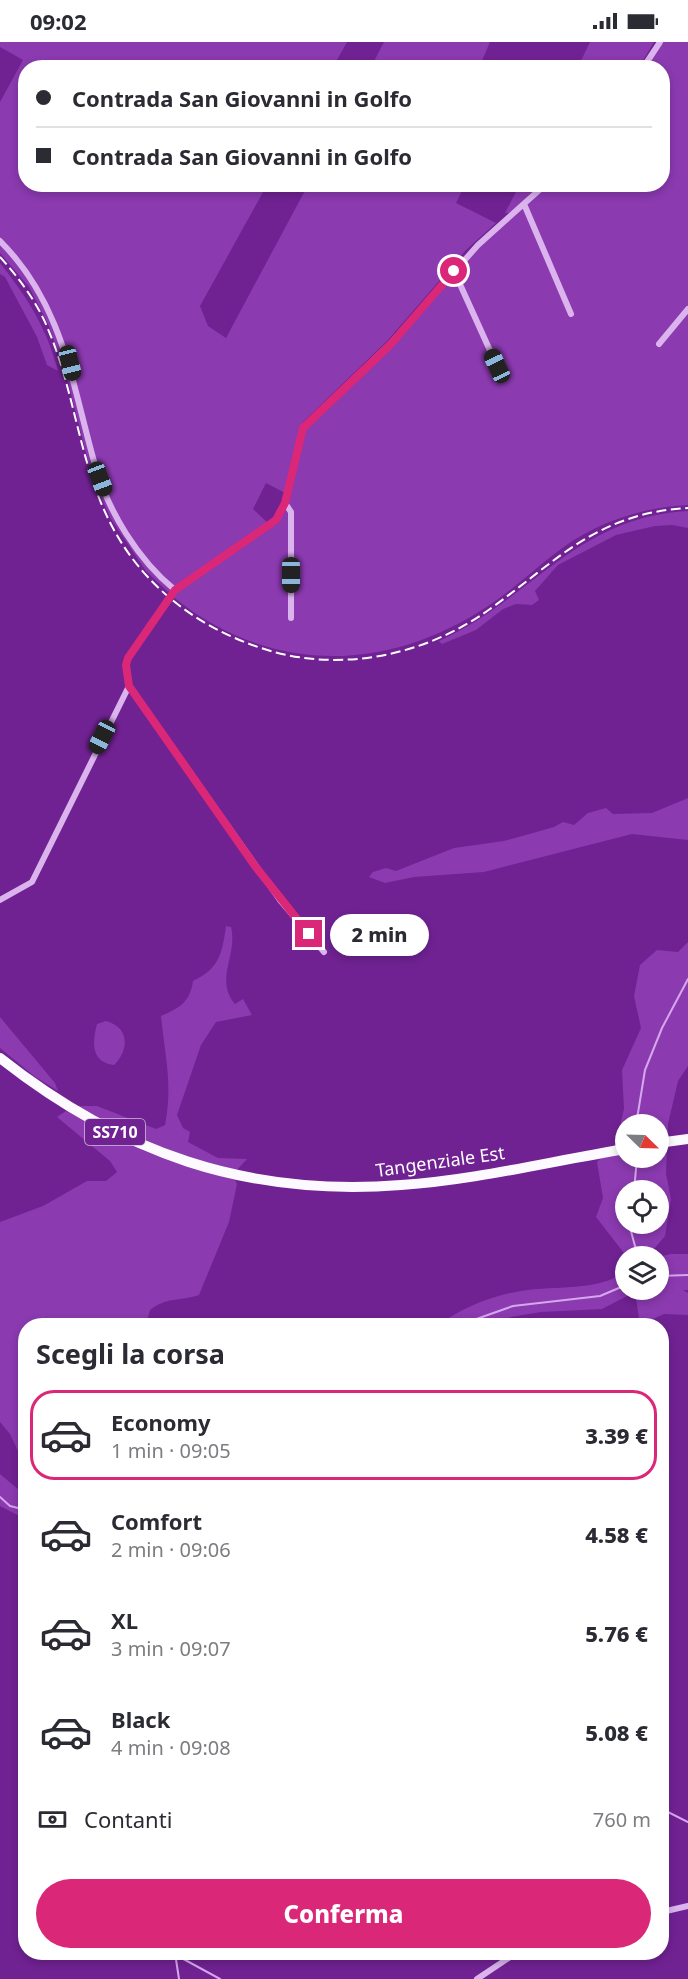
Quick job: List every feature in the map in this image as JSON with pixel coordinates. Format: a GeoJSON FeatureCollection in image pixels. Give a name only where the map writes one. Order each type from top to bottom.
{"type":"FeatureCollection","features":[{"type":"Feature","properties":{"kind":"main road","name":"Tangenziale Est"},"geometry":{"type":"LineString","coordinates":[[0,1058],[69,1108],[145,1147],[244,1178],[309,1186],[402,1185],[615,1151]]}},
{"type":"Feature","properties":{"kind":"main road"},"geometry":{"type":"LineString","coordinates":[[669,1142],[688,1139]]}},
{"type":"Feature","properties":{"kind":"street"},"geometry":{"type":"LineString","coordinates":[[649,60],[660,42]]}},
{"type":"Feature","properties":{"kind":"street"},"geometry":{"type":"LineString","coordinates":[[324,952],[280,900],[129,686],[126,665],[128,658],[175,590],[276,520],[285,503],[303,428],[391,344],[454,271],[537,192]]}},
{"type":"Feature","properties":{"kind":"street"},"geometry":{"type":"LineString","coordinates":[[524,204],[571,314]]}},
{"type":"Feature","properties":{"kind":"street"},"geometry":{"type":"LineString","coordinates":[[0,241],[34,283],[59,334],[70,363],[95,466],[109,500],[122,525],[157,574],[175,590]]}},
{"type":"Feature","properties":{"kind":"street"},"geometry":{"type":"LineString","coordinates":[[454,271],[497,366]]}},
{"type":"Feature","properties":{"kind":"street"},"geometry":{"type":"LineString","coordinates":[[659,344],[688,309]]}},
{"type":"Feature","properties":{"kind":"street"},"geometry":{"type":"LineString","coordinates":[[285,503],[291,512],[291,618]]}},
{"type":"Feature","properties":{"kind":"street"},"geometry":{"type":"LineString","coordinates":[[0,900],[32,882],[129,686]]}},
{"type":"Feature","properties":{"kind":"street"},"geometry":{"type":"LineString","coordinates":[[669,1910],[688,1906]]}},
{"type":"Feature","properties":{"kind":"street"},"geometry":{"type":"LineString","coordinates":[[477,1979],[506,1960]]}},
{"type":"Feature","properties":{"kind":"shaded area"},"geometry":{"type":"Polygon","coordinates":[[[0,42],[347,42],[337,60],[23,60],[0,47],[0,42]]]}},
{"type":"Feature","properties":{"kind":"shaded area"},"geometry":{"type":"Polygon","coordinates":[[[384,42],[490,42],[482,60],[375,60],[384,42]]]}},
{"type":"Feature","properties":{"kind":"shaded area"},"geometry":{"type":"Polygon","coordinates":[[[590,42],[654,42],[643,60],[581,60],[590,42]]]}},
{"type":"Feature","properties":{"kind":"shaded area"},"geometry":{"type":"Polygon","coordinates":[[[663,42],[688,42],[688,505],[654,509],[605,524],[575,539],[495,601],[446,630],[407,645],[366,654],[326,656],[286,651],[247,640],[209,622],[172,596],[279,520],[284,513],[305,429],[485,240],[539,192],[670,192],[670,60],[650,60],[663,42]]]}},
{"type":"Feature","properties":{"kind":"shaded area"},"geometry":{"type":"Polygon","coordinates":[[[18,69],[18,192],[263,192],[200,306],[208,326],[226,338],[304,192],[462,192],[456,203],[496,223],[466,250],[388,340],[303,422],[285,493],[266,483],[253,509],[268,523],[168,592],[146,571],[111,519],[93,480],[67,378],[49,326],[29,287],[0,253],[0,102],[18,69]]]}},
{"type":"Feature","properties":{"kind":"shaded area"},"geometry":{"type":"Polygon","coordinates":[[[516,192],[533,192],[509,213],[505,213],[516,192]]]}},
{"type":"Feature","properties":{"kind":"shaded area"},"geometry":{"type":"Polygon","coordinates":[[[0,263],[19,288],[42,327],[58,371],[47,365],[37,337],[5,277],[0,274],[0,263]]]}},
{"type":"Feature","properties":{"kind":"shaded area"},"geometry":{"type":"Polygon","coordinates":[[[688,511],[688,528],[672,525],[655,526],[616,535],[558,565],[535,591],[539,600],[532,605],[516,604],[503,609],[476,630],[442,644],[439,641],[472,624],[556,562],[615,528],[649,517],[688,511]]]}},
{"type":"Feature","properties":{"kind":"shaded area"},"geometry":{"type":"Polygon","coordinates":[[[688,798],[688,840],[632,834],[484,872],[414,877],[385,883],[369,877],[373,872],[386,868],[396,871],[454,848],[504,841],[554,827],[563,822],[574,825],[588,813],[606,808],[613,814],[652,813],[688,798]]]}},
{"type":"Feature","properties":{"kind":"shaded area"},"geometry":{"type":"Polygon","coordinates":[[[226,926],[231,927],[232,948],[226,986],[235,1004],[243,999],[252,1015],[216,1022],[201,1045],[177,1115],[183,1128],[190,1132],[188,1142],[218,1158],[247,1159],[237,1170],[186,1157],[147,1143],[74,1106],[97,1106],[156,1129],[165,1125],[168,1083],[161,1016],[183,1003],[192,988],[193,981],[214,965],[221,952],[226,926]]]}},
{"type":"Feature","properties":{"kind":"shaded area"},"geometry":{"type":"Polygon","coordinates":[[[688,942],[688,1066],[678,1081],[669,1120],[669,1114],[623,1114],[622,1070],[641,1028],[634,996],[640,965],[657,950],[678,952],[688,942]]]}},
{"type":"Feature","properties":{"kind":"shaded area"},"geometry":{"type":"Polygon","coordinates":[[[0,1017],[55,1083],[58,1091],[34,1076],[0,1048],[0,1017]]]}},
{"type":"Feature","properties":{"kind":"shaded area"},"geometry":{"type":"Polygon","coordinates":[[[106,1021],[119,1028],[125,1039],[123,1052],[114,1065],[106,1063],[97,1056],[94,1045],[97,1024],[106,1021]]]}},
{"type":"Feature","properties":{"kind":"shaded area"},"geometry":{"type":"Polygon","coordinates":[[[66,1111],[144,1151],[235,1180],[237,1184],[229,1222],[199,1295],[168,1301],[150,1310],[148,1318],[18,1318],[18,1451],[10,1434],[0,1422],[0,1222],[43,1206],[87,1181],[106,1181],[117,1172],[110,1161],[57,1117],[66,1111]]]}},
{"type":"Feature","properties":{"kind":"shaded area"},"geometry":{"type":"Polygon","coordinates":[[[615,1144],[615,1168],[666,1168],[667,1180],[615,1180],[615,1234],[665,1234],[656,1246],[618,1246],[596,1217],[603,1198],[597,1162],[615,1144]]]}},
{"type":"Feature","properties":{"kind":"shaded area"},"geometry":{"type":"Polygon","coordinates":[[[669,1254],[688,1254],[688,1290],[683,1290],[688,1293],[688,1315],[664,1314],[655,1318],[639,1318],[636,1300],[669,1300],[669,1254]]]}},
{"type":"Feature","properties":{"kind":"shaded area"},"geometry":{"type":"Polygon","coordinates":[[[614,1278],[615,1300],[619,1300],[602,1309],[541,1312],[508,1318],[449,1318],[466,1308],[498,1296],[534,1289],[589,1285],[614,1278]]]}},
{"type":"Feature","properties":{"kind":"shaded area"},"geometry":{"type":"Polygon","coordinates":[[[0,1474],[18,1489],[18,1515],[0,1506],[0,1474]]]}},
{"type":"Feature","properties":{"kind":"waterway"},"geometry":{"type":"LineString","coordinates":[[638,1114],[645,1070],[662,1028],[688,979]]}},
{"type":"Feature","properties":{"kind":"waterway"},"geometry":{"type":"LineString","coordinates":[[635,1180],[636,1168]]}},
{"type":"Feature","properties":{"kind":"waterway"},"geometry":{"type":"LineString","coordinates":[[632,1234],[635,1246]]}},
{"type":"Feature","properties":{"kind":"waterway"},"geometry":{"type":"LineString","coordinates":[[669,1276],[688,1275]]}},
{"type":"Feature","properties":{"kind":"waterway"},"geometry":{"type":"LineString","coordinates":[[479,1318],[513,1306],[600,1296],[615,1290]]}},
{"type":"Feature","properties":{"kind":"waterway"},"geometry":{"type":"LineString","coordinates":[[0,1497],[10,1506],[18,1508]]}},
{"type":"Feature","properties":{"kind":"waterway"},"geometry":{"type":"LineString","coordinates":[[669,1812],[688,1822]]}},
{"type":"Feature","properties":{"kind":"waterway"},"geometry":{"type":"LineString","coordinates":[[176,1960],[179,1979]]}},
{"type":"Feature","properties":{"kind":"waterway"},"geometry":{"type":"LineString","coordinates":[[185,1960],[220,1979]]}},
{"type":"Feature","properties":{"kind":"railway"},"geometry":{"type":"LineString","coordinates":[[0,257],[27,291],[48,329],[59,358],[82,446],[101,503],[132,558],[159,588],[190,613],[224,633],[261,648],[290,656],[320,659],[380,656],[409,649],[438,639],[465,625],[580,542],[603,529],[628,519],[656,512],[688,508]]}},
{"type":"Feature","properties":{"kind":"route"},"geometry":{"type":"LineString","coordinates":[[309,934],[255,866],[129,686],[126,680],[126,665],[128,658],[161,607],[175,590],[276,520],[282,513],[303,428],[391,344],[454,271]]}}]}
